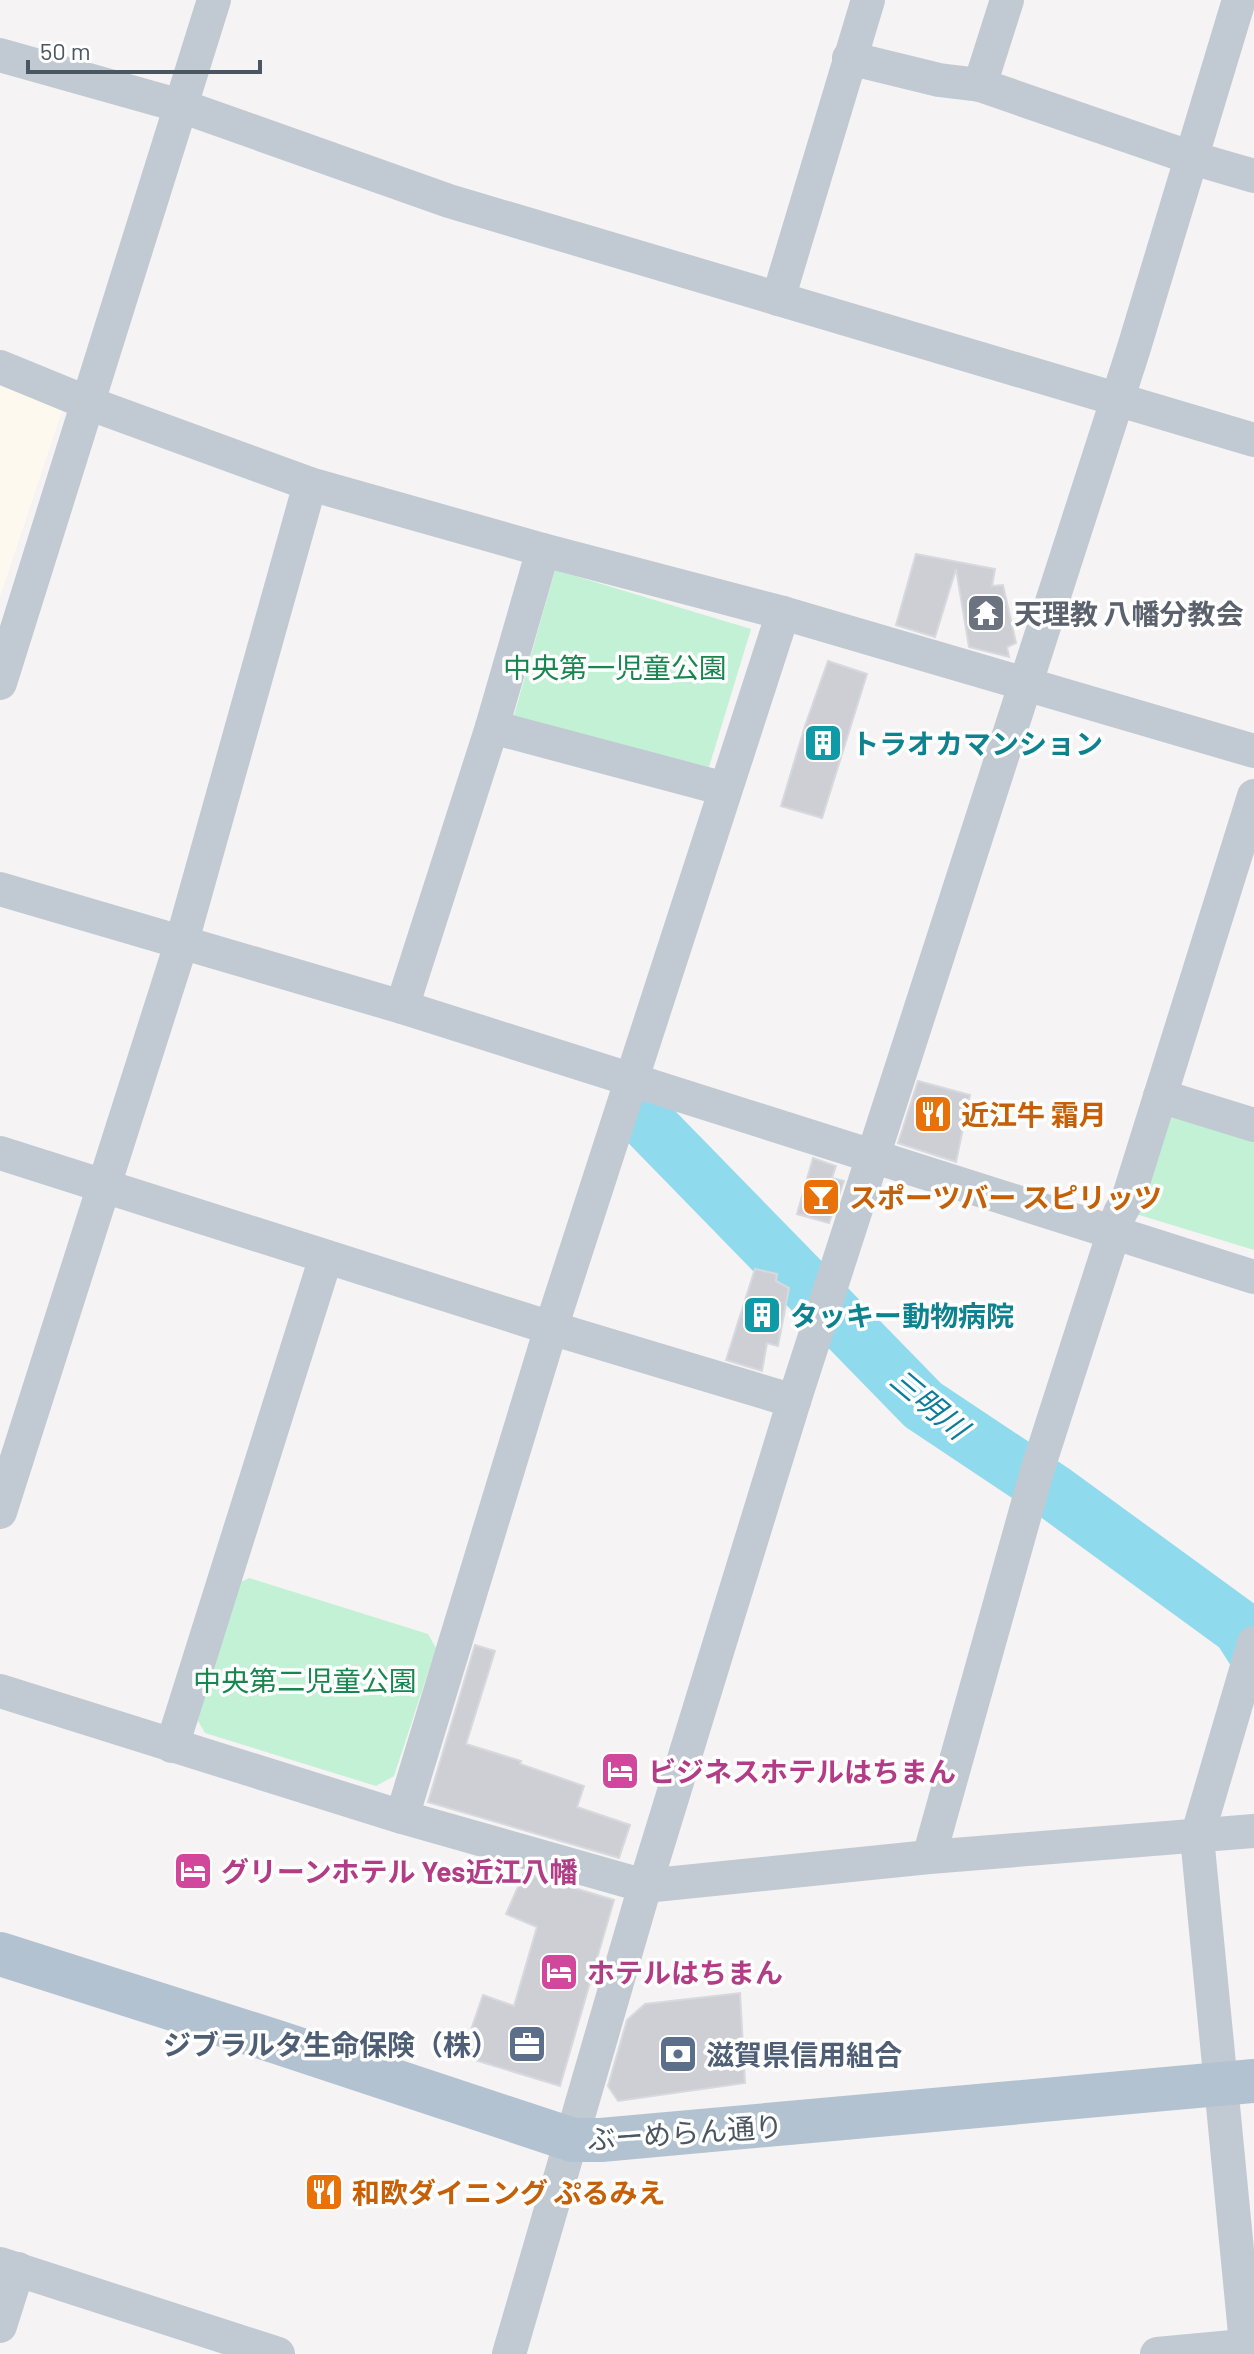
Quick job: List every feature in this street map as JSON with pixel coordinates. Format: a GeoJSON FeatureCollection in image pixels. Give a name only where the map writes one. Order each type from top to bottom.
{"type":"FeatureCollection","features":[{"type":"Feature","properties":{"kind":"main road","name":"ぶーめらん通り"},"geometry":{"type":"LineString","coordinates":[[0,1954],[573,2140],[616,2139],[1237,2083]]}},
{"type":"Feature","properties":{"kind":"street"},"geometry":{"type":"LineString","coordinates":[[0,683],[214,0]]}},
{"type":"Feature","properties":{"kind":"street"},"geometry":{"type":"LineString","coordinates":[[778,299],[868,0]]}},
{"type":"Feature","properties":{"kind":"street"},"geometry":{"type":"LineString","coordinates":[[980,85],[1007,0]]}},
{"type":"Feature","properties":{"kind":"street"},"geometry":{"type":"LineString","coordinates":[[509,2354],[645,1886],[794,1401],[870,1157],[1027,683],[1239,0]]}},
{"type":"Feature","properties":{"kind":"street"},"geometry":{"type":"LineString","coordinates":[[0,55],[181,106],[449,201],[1254,440]]}},
{"type":"Feature","properties":{"kind":"street"},"geometry":{"type":"LineString","coordinates":[[849,58],[939,80],[980,85],[1192,158],[1254,176]]}},
{"type":"Feature","properties":{"kind":"street"},"geometry":{"type":"LineString","coordinates":[[0,367],[88,403],[310,484],[783,613],[1254,751]]}},
{"type":"Feature","properties":{"kind":"street"},"geometry":{"type":"LineString","coordinates":[[0,1512],[182,941],[310,484]]}},
{"type":"Feature","properties":{"kind":"street"},"geometry":{"type":"LineString","coordinates":[[402,1007],[492,727],[543,550]]}},
{"type":"Feature","properties":{"kind":"street"},"geometry":{"type":"LineString","coordinates":[[402,1817],[551,1328],[783,613]]}},
{"type":"Feature","properties":{"kind":"street"},"geometry":{"type":"LineString","coordinates":[[492,727],[725,789]]}},
{"type":"Feature","properties":{"kind":"street"},"geometry":{"type":"LineString","coordinates":[[929,1857],[1035,1481],[1113,1234],[1128,1199],[1254,796]]}},
{"type":"Feature","properties":{"kind":"street"},"geometry":{"type":"LineString","coordinates":[[0,889],[402,1007],[1254,1277]]}},
{"type":"Feature","properties":{"kind":"street"},"geometry":{"type":"LineString","coordinates":[[1160,1096],[1254,1125]]}},
{"type":"Feature","properties":{"kind":"street"},"geometry":{"type":"LineString","coordinates":[[0,1153],[551,1328],[794,1401]]}},
{"type":"Feature","properties":{"kind":"street"},"geometry":{"type":"LineString","coordinates":[[172,1746],[326,1257]]}},
{"type":"Feature","properties":{"kind":"street"},"geometry":{"type":"LineString","coordinates":[[1157,2354],[1249,2348],[1237,2083],[1197,1837],[1251,1652]]}},
{"type":"Feature","properties":{"kind":"street"},"geometry":{"type":"LineString","coordinates":[[0,1691],[402,1817],[645,1886],[929,1857],[1254,1831]]}},
{"type":"Feature","properties":{"kind":"street"},"geometry":{"type":"LineString","coordinates":[[0,2326],[9,2267],[261,2352]]}},
{"type":"Feature","properties":{"kind":"shaded area"},"geometry":{"type":"Polygon","coordinates":[[[0,367],[70,388],[0,597],[0,367]]]}},
{"type":"Feature","properties":{"kind":"green space","name":"中央第一児童公園"},"geometry":{"type":"Polygon","coordinates":[[[555,570],[751,629],[709,767],[513,719],[555,570]]]}},
{"type":"Feature","properties":{"kind":"green space"},"geometry":{"type":"Polygon","coordinates":[[[1177,1109],[1254,1133],[1254,1250],[1136,1214],[1162,1121],[1177,1109]]]}},
{"type":"Feature","properties":{"kind":"green space","name":"中央第二児童公園"},"geometry":{"type":"Polygon","coordinates":[[[249,1578],[428,1634],[436,1648],[394,1776],[376,1786],[205,1733],[194,1714],[237,1584],[249,1578]]]}},
{"type":"Feature","properties":{"kind":"building","name":"天理教 八幡分教会"},"geometry":{"type":"Polygon","coordinates":[[[916,554],[995,569],[992,586],[1003,585],[1016,643],[1007,647],[1009,657],[969,647],[956,569],[935,637],[896,625],[916,554]]]}},
{"type":"Feature","properties":{"kind":"building","name":"トラオカマンション"},"geometry":{"type":"Polygon","coordinates":[[[828,661],[867,674],[822,818],[781,806],[828,661]]]}},
{"type":"Feature","properties":{"kind":"building","name":"近江牛 霜月"},"geometry":{"type":"Polygon","coordinates":[[[918,1081],[970,1095],[956,1162],[898,1143],[918,1081]]]}},
{"type":"Feature","properties":{"kind":"building","name":"スポーツバー スピリッツ"},"geometry":{"type":"Polygon","coordinates":[[[813,1158],[836,1166],[832,1178],[844,1181],[829,1223],[797,1214],[813,1158]]]}},
{"type":"Feature","properties":{"kind":"building","name":"タッキー動物病院"},"geometry":{"type":"Polygon","coordinates":[[[755,1269],[777,1274],[776,1281],[789,1288],[778,1346],[767,1343],[762,1371],[726,1360],[755,1269]]]}},
{"type":"Feature","properties":{"kind":"building"},"geometry":{"type":"Polygon","coordinates":[[[475,1645],[495,1651],[466,1744],[521,1761],[520,1764],[584,1786],[577,1807],[630,1825],[619,1858],[428,1802],[475,1645]]]}},
{"type":"Feature","properties":{"kind":"building"},"geometry":{"type":"Polygon","coordinates":[[[524,1873],[614,1900],[560,2086],[462,2056],[483,1995],[514,2006],[537,1927],[506,1914],[524,1873]]]}},
{"type":"Feature","properties":{"kind":"building","name":"滋賀県信用組合"},"geometry":{"type":"Polygon","coordinates":[[[740,1993],[745,2083],[618,2101],[608,2086],[627,2020],[645,2004],[740,1993]]]}},
{"type":"Feature","properties":{"kind":"waterway","name":"三明川"},"geometry":{"type":"LineString","coordinates":[[640,1115],[923,1405],[1055,1493],[1240,1628],[1254,1650]]}},
{"type":"Feature","properties":{"kind":"place","name":"天理教 八幡分教会"},"geometry":{"type":"Point","coordinates":[986,613]}},
{"type":"Feature","properties":{"kind":"place","name":"トラオカマンション"},"geometry":{"type":"Point","coordinates":[823,743]}},
{"type":"Feature","properties":{"kind":"place","name":"近江牛 霜月"},"geometry":{"type":"Point","coordinates":[933,1114]}},
{"type":"Feature","properties":{"kind":"place","name":"スポーツバー スピリッツ"},"geometry":{"type":"Point","coordinates":[821,1197]}},
{"type":"Feature","properties":{"kind":"place","name":"タッキー動物病院"},"geometry":{"type":"Point","coordinates":[762,1315]}},
{"type":"Feature","properties":{"kind":"place","name":"ビジネスホテルはちまん"},"geometry":{"type":"Point","coordinates":[620,1771]}},
{"type":"Feature","properties":{"kind":"place","name":"グリーンホテル Yes近江八幡"},"geometry":{"type":"Point","coordinates":[193,1871]}},
{"type":"Feature","properties":{"kind":"place","name":"ホテルはちまん"},"geometry":{"type":"Point","coordinates":[559,1972]}},
{"type":"Feature","properties":{"kind":"place","name":"ジブラルタ生命保険（株）"},"geometry":{"type":"Point","coordinates":[527,2044]}},
{"type":"Feature","properties":{"kind":"place","name":"滋賀県信用組合"},"geometry":{"type":"Point","coordinates":[678,2054]}},
{"type":"Feature","properties":{"kind":"place","name":"和欧ダイニング ぷるみえ"},"geometry":{"type":"Point","coordinates":[324,2192]}}]}
